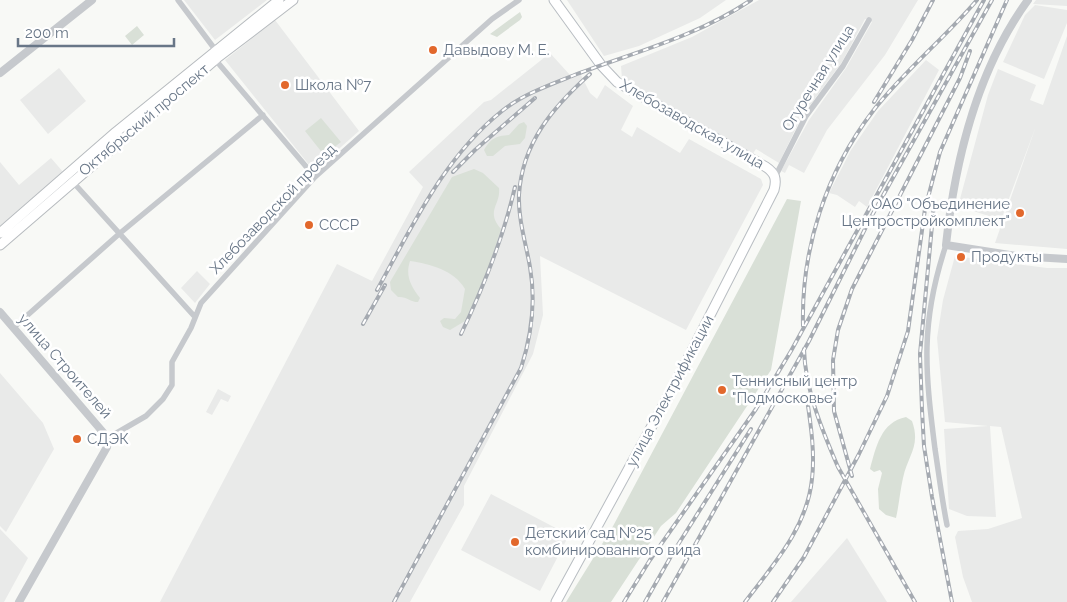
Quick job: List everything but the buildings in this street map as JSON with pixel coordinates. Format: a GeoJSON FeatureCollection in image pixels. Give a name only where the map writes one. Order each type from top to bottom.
{"type":"FeatureCollection","features":[{"type":"Feature","properties":{"kind":"main road","name":"Октябрьский проспект"},"geometry":{"type":"LineString","coordinates":[[0,245],[279,0]]}},
{"type":"Feature","properties":{"kind":"main road","name":"Октябрьский проспект"},"geometry":{"type":"LineString","coordinates":[[0,233],[215,55],[293,0]]}},
{"type":"Feature","properties":{"kind":"main road","name":"Хлебозаводская улица"},"geometry":{"type":"LineString","coordinates":[[554,0],[601,66],[617,82],[766,167],[775,177]]}},
{"type":"Feature","properties":{"kind":"main road","name":"улица Электрификации"},"geometry":{"type":"LineString","coordinates":[[556,602],[677,380],[774,190],[775,177]]}},
{"type":"Feature","properties":{"kind":"street"},"geometry":{"type":"LineString","coordinates":[[0,73],[92,0]]}},
{"type":"Feature","properties":{"kind":"street"},"geometry":{"type":"LineString","coordinates":[[178,0],[215,55],[315,177]]}},
{"type":"Feature","properties":{"kind":"street","name":"Хлебозаводской проезд"},"geometry":{"type":"LineString","coordinates":[[108,438],[146,416],[163,400],[172,385],[172,362],[201,302],[315,177],[486,24],[519,0]]}},
{"type":"Feature","properties":{"kind":"street"},"geometry":{"type":"LineString","coordinates":[[947,525],[940,492],[928,399],[926,355],[930,300],[946,245],[957,179],[978,97],[1008,29],[1028,0]]}},
{"type":"Feature","properties":{"kind":"street","name":"Огуречная улица"},"geometry":{"type":"LineString","coordinates":[[775,177],[806,116],[843,66],[869,20]]}},
{"type":"Feature","properties":{"kind":"street"},"geometry":{"type":"LineString","coordinates":[[13,328],[119,234],[263,115]]}},
{"type":"Feature","properties":{"kind":"street"},"geometry":{"type":"LineString","coordinates":[[72,181],[195,317]]}},
{"type":"Feature","properties":{"kind":"street"},"geometry":{"type":"LineString","coordinates":[[946,245],[1016,256],[1067,259]]}},
{"type":"Feature","properties":{"kind":"street","name":"улица Строителей"},"geometry":{"type":"LineString","coordinates":[[0,312],[108,438]]}},
{"type":"Feature","properties":{"kind":"street"},"geometry":{"type":"LineString","coordinates":[[19,602],[108,447],[108,438]]}},
{"type":"Feature","properties":{"kind":"shaded area"},"geometry":{"type":"Polygon","coordinates":[[[184,0],[267,0],[215,40],[184,0]]]}},
{"type":"Feature","properties":{"kind":"shaded area"},"geometry":{"type":"Polygon","coordinates":[[[567,0],[726,0],[700,18],[639,46],[604,56],[567,0]]]}},
{"type":"Feature","properties":{"kind":"shaded area"},"geometry":{"type":"Polygon","coordinates":[[[759,0],[918,0],[885,55],[827,130],[804,173],[789,165],[785,173],[781,171],[809,120],[846,68],[872,22],[865,19],[842,62],[802,116],[779,163],[756,149],[752,155],[622,79],[621,66],[692,37],[759,0]]]}},
{"type":"Feature","properties":{"kind":"shaded area"},"geometry":{"type":"Polygon","coordinates":[[[1036,0],[1067,0],[1067,6],[1033,4],[1036,0]]]}},
{"type":"Feature","properties":{"kind":"shaded area"},"geometry":{"type":"Polygon","coordinates":[[[1035,5],[1067,10],[1067,23],[1044,79],[1003,62],[1025,15],[1035,5]]]}},
{"type":"Feature","properties":{"kind":"shaded area"},"geometry":{"type":"Polygon","coordinates":[[[520,12],[522,17],[520,20],[497,37],[490,34],[520,12]]]}},
{"type":"Feature","properties":{"kind":"shaded area","name":"Школа №7"},"geometry":{"type":"Polygon","coordinates":[[[275,20],[359,131],[314,171],[225,60],[275,20]]]}},
{"type":"Feature","properties":{"kind":"shaded area"},"geometry":{"type":"Polygon","coordinates":[[[137,26],[144,35],[132,45],[125,36],[137,26]]]}},
{"type":"Feature","properties":{"kind":"shaded area"},"geometry":{"type":"Polygon","coordinates":[[[1067,36],[1067,249],[995,243],[1036,126],[1001,220],[961,207],[960,199],[988,95],[998,69],[1036,85],[1030,100],[1043,105],[1067,36]]]}},
{"type":"Feature","properties":{"kind":"shaded area"},"geometry":{"type":"Polygon","coordinates":[[[550,53],[570,75],[579,71],[590,93],[597,99],[605,85],[633,106],[621,130],[632,137],[637,127],[680,153],[689,139],[761,179],[763,185],[686,330],[540,256],[543,315],[533,354],[464,486],[464,505],[410,602],[160,602],[337,264],[372,281],[423,187],[409,172],[484,102],[491,100],[550,53]]]}},
{"type":"Feature","properties":{"kind":"shaded area"},"geometry":{"type":"Polygon","coordinates":[[[926,60],[939,70],[867,207],[859,201],[855,207],[837,195],[829,193],[851,150],[878,111],[926,60]]]}},
{"type":"Feature","properties":{"kind":"shaded area"},"geometry":{"type":"Polygon","coordinates":[[[59,68],[86,101],[48,134],[20,100],[59,68]]]}},
{"type":"Feature","properties":{"kind":"shaded area"},"geometry":{"type":"Polygon","coordinates":[[[321,118],[341,142],[324,155],[305,131],[321,118]]]}},
{"type":"Feature","properties":{"kind":"shaded area"},"geometry":{"type":"Polygon","coordinates":[[[524,122],[527,126],[525,138],[520,144],[505,146],[493,156],[487,156],[484,150],[492,140],[509,135],[519,124],[524,122]]]}},
{"type":"Feature","properties":{"kind":"shaded area"},"geometry":{"type":"Polygon","coordinates":[[[51,158],[64,173],[0,227],[0,162],[19,185],[51,158]]]}},
{"type":"Feature","properties":{"kind":"shaded area"},"geometry":{"type":"Polygon","coordinates":[[[474,169],[483,173],[499,188],[494,217],[501,229],[486,276],[465,321],[450,330],[443,327],[440,321],[444,318],[455,319],[461,312],[465,289],[455,277],[433,266],[410,261],[408,271],[412,285],[420,298],[418,302],[398,297],[391,290],[390,282],[452,177],[474,169]]]}},
{"type":"Feature","properties":{"kind":"shaded area","name":"Теннисный центр \"Подмосковье\""},"geometry":{"type":"Polygon","coordinates":[[[787,199],[801,201],[771,370],[676,513],[661,526],[611,602],[566,602],[612,528],[787,199]]]}},
{"type":"Feature","properties":{"kind":"shaded area"},"geometry":{"type":"Polygon","coordinates":[[[955,256],[1047,268],[1067,268],[1067,602],[972,602],[963,577],[955,537],[958,531],[988,529],[1022,518],[1001,427],[990,426],[996,517],[967,516],[949,509],[944,429],[988,426],[945,422],[937,338],[943,300],[955,256]]]}},
{"type":"Feature","properties":{"kind":"shaded area"},"geometry":{"type":"Polygon","coordinates":[[[197,271],[210,284],[195,303],[181,288],[197,271]]]}},
{"type":"Feature","properties":{"kind":"shaded area"},"geometry":{"type":"Polygon","coordinates":[[[0,373],[43,423],[54,449],[6,532],[0,526],[0,373]]]}},
{"type":"Feature","properties":{"kind":"shaded area"},"geometry":{"type":"Polygon","coordinates":[[[218,389],[231,396],[228,402],[221,399],[212,415],[206,412],[218,389]]]}},
{"type":"Feature","properties":{"kind":"shaded area"},"geometry":{"type":"Polygon","coordinates":[[[906,417],[912,421],[915,437],[913,450],[903,478],[896,518],[886,515],[879,509],[878,489],[882,473],[880,470],[874,472],[870,469],[877,444],[885,430],[891,424],[906,417]]]}},
{"type":"Feature","properties":{"kind":"shaded area","name":"Детский сад №25 комбинированного вида"},"geometry":{"type":"Polygon","coordinates":[[[491,494],[569,535],[540,591],[461,550],[491,494]]]}},
{"type":"Feature","properties":{"kind":"shaded area"},"geometry":{"type":"Polygon","coordinates":[[[0,529],[28,558],[4,602],[0,602],[0,529]]]}},
{"type":"Feature","properties":{"kind":"shaded area"},"geometry":{"type":"Polygon","coordinates":[[[847,538],[887,602],[791,602],[847,538]]]}},
{"type":"Feature","properties":{"kind":"railway"},"geometry":{"type":"LineString","coordinates":[[377,290],[417,218],[446,171],[481,129],[502,111],[528,94],[710,24],[751,0]]}},
{"type":"Feature","properties":{"kind":"railway"},"geometry":{"type":"LineString","coordinates":[[874,102],[912,40],[933,0]]}},
{"type":"Feature","properties":{"kind":"railway"},"geometry":{"type":"LineString","coordinates":[[803,326],[806,268],[812,240],[820,212],[842,160],[856,135],[885,96],[977,0]]}},
{"type":"Feature","properties":{"kind":"railway"},"geometry":{"type":"LineString","coordinates":[[624,602],[650,560],[756,409],[791,351],[984,0]]}},
{"type":"Feature","properties":{"kind":"railway"},"geometry":{"type":"LineString","coordinates":[[663,602],[809,341],[870,219],[992,0]]}},
{"type":"Feature","properties":{"kind":"railway"},"geometry":{"type":"LineString","coordinates":[[773,602],[804,557],[859,454],[887,396],[908,331],[925,209],[940,152],[1007,0]]}},
{"type":"Feature","properties":{"kind":"railway"},"geometry":{"type":"LineString","coordinates":[[852,476],[834,411],[833,360],[838,330],[852,289],[960,78],[970,51]]}},
{"type":"Feature","properties":{"kind":"railway"},"geometry":{"type":"LineString","coordinates":[[394,602],[521,368],[528,343],[533,305],[532,280],[520,213],[521,176],[526,159],[542,127],[552,113],[590,74]]}},
{"type":"Feature","properties":{"kind":"railway"},"geometry":{"type":"LineString","coordinates":[[453,172],[475,150],[535,98]]}},
{"type":"Feature","properties":{"kind":"railway"},"geometry":{"type":"LineString","coordinates":[[461,334],[492,262],[505,225],[515,187]]}},
{"type":"Feature","properties":{"kind":"railway"},"geometry":{"type":"LineString","coordinates":[[934,204],[920,354],[922,410],[924,446],[952,602]]}},
{"type":"Feature","properties":{"kind":"railway"},"geometry":{"type":"LineString","coordinates":[[363,324],[385,285]]}},
{"type":"Feature","properties":{"kind":"railway"},"geometry":{"type":"LineString","coordinates":[[804,349],[807,379],[811,394],[820,424],[838,467],[915,602]]}},
{"type":"Feature","properties":{"kind":"railway"},"geometry":{"type":"LineString","coordinates":[[745,602],[787,545],[796,530],[809,497],[813,449],[807,399]]}},
{"type":"Feature","properties":{"kind":"railway"},"geometry":{"type":"LineString","coordinates":[[645,602],[674,551],[751,429]]}},
{"type":"Feature","properties":{"kind":"place","name":"Давыдову М. Е."},"geometry":{"type":"Point","coordinates":[433,50]}},
{"type":"Feature","properties":{"kind":"place","name":"Школа №7"},"geometry":{"type":"Point","coordinates":[285,85]}},
{"type":"Feature","properties":{"kind":"place","name":"ОАО \"Объединение Центростройкомплект\""},"geometry":{"type":"Point","coordinates":[1020,213]}},
{"type":"Feature","properties":{"kind":"place","name":"СССР"},"geometry":{"type":"Point","coordinates":[309,225]}},
{"type":"Feature","properties":{"kind":"place","name":"Продукты"},"geometry":{"type":"Point","coordinates":[961,257]}},
{"type":"Feature","properties":{"kind":"place","name":"Теннисный центр \"Подмосковье\""},"geometry":{"type":"Point","coordinates":[722,390]}},
{"type":"Feature","properties":{"kind":"place","name":"СДЭК"},"geometry":{"type":"Point","coordinates":[77,439]}},
{"type":"Feature","properties":{"kind":"place","name":"Детский сад №25 комбинированного вида"},"geometry":{"type":"Point","coordinates":[515,542]}}]}
